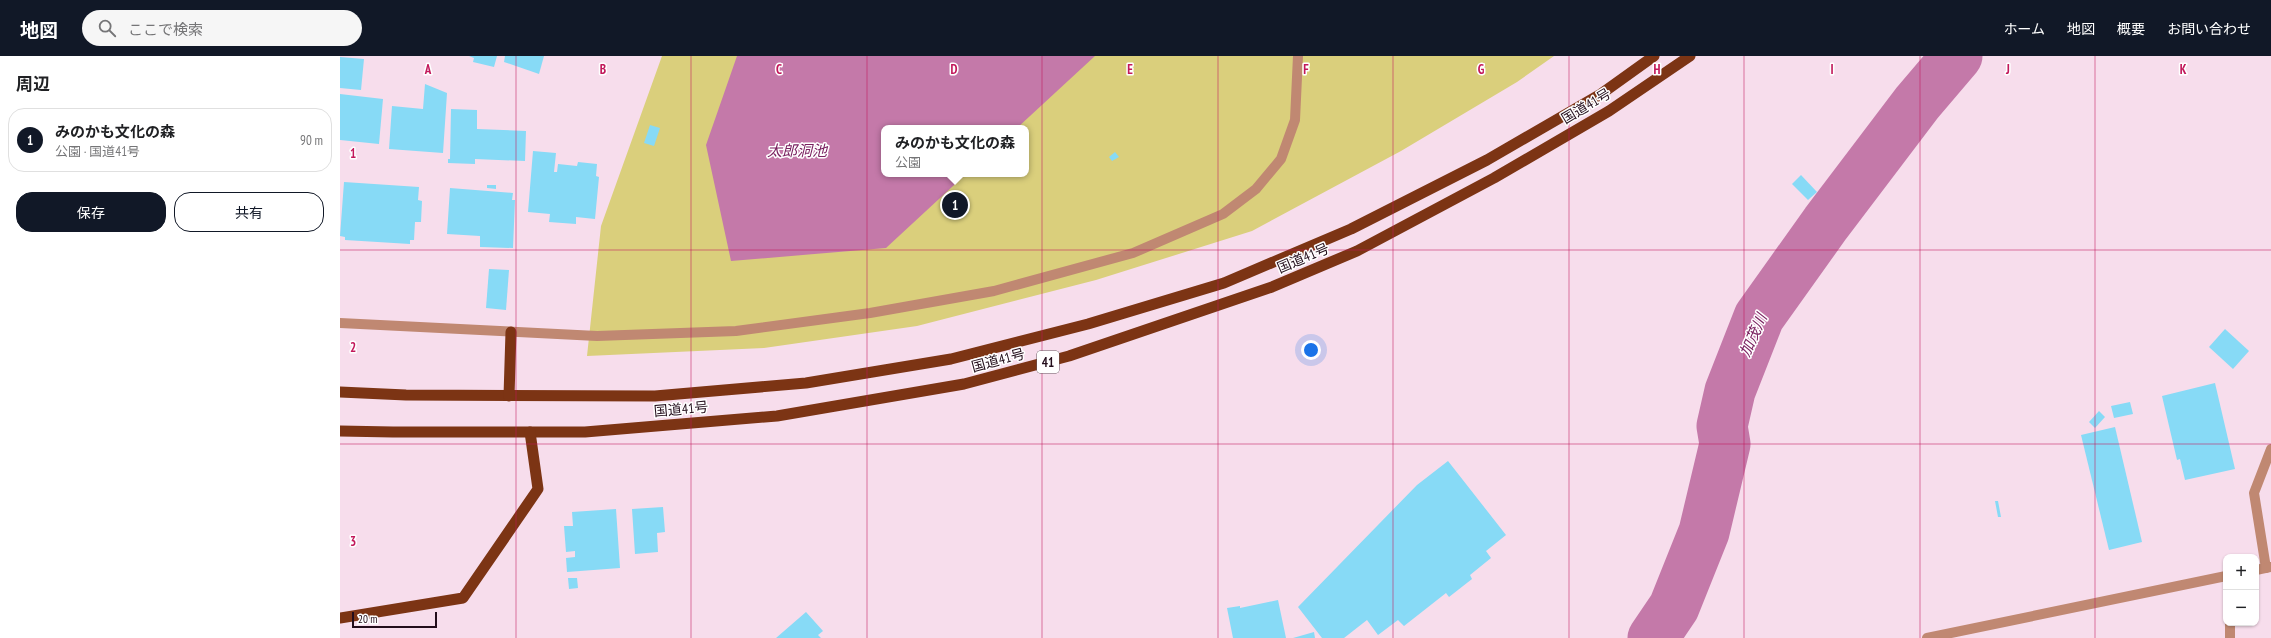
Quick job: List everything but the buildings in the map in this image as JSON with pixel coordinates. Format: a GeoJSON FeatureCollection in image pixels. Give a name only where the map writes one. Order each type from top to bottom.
{"type":"FeatureCollection","features":[{"type":"Feature","properties":{"kind":"highway","name":"国道41号"},"geometry":{"type":"LineString","coordinates":[[340,392],[406,395],[655,396],[806,383],[951,359],[1088,324],[1224,284],[1351,229],[1487,160],[1601,94],[1654,56]]}},
{"type":"Feature","properties":{"kind":"highway","name":"国道41号"},"geometry":{"type":"LineString","coordinates":[[340,430],[585,432],[776,416],[964,384],[1083,352],[1272,287],[1357,251],[1494,178],[1609,111],[1690,56]]}},
{"type":"Feature","properties":{"kind":"highway"},"geometry":{"type":"LineString","coordinates":[[509,396],[511,332]]}},
{"type":"Feature","properties":{"kind":"highway"},"geometry":{"type":"LineString","coordinates":[[340,618],[463,598],[538,489],[530,432]]}},
{"type":"Feature","properties":{"kind":"street"},"geometry":{"type":"LineString","coordinates":[[340,323],[597,336],[744,330],[870,313],[994,291],[1132,253],[1223,214],[1256,189],[1281,159],[1295,120],[1298,56]]}},
{"type":"Feature","properties":{"kind":"street"},"geometry":{"type":"LineString","coordinates":[[2264,568],[2254,493],[2271,449]]}},
{"type":"Feature","properties":{"kind":"street"},"geometry":{"type":"LineString","coordinates":[[1927,638],[2223,577]]}},
{"type":"Feature","properties":{"kind":"street"},"geometry":{"type":"LineString","coordinates":[[2230,626],[2230,638]]}},
{"type":"Feature","properties":{"kind":"shaded area"},"geometry":{"type":"Polygon","coordinates":[[[662,56],[1554,56],[1517,82],[1401,151],[1252,231],[1096,280],[917,326],[764,348],[587,356],[601,226],[662,56]]]}},
{"type":"Feature","properties":{"kind":"water","name":"太郎洞池"},"geometry":{"type":"Polygon","coordinates":[[[737,56],[1095,56],[1020,125],[881,125],[881,177],[963,177],[886,248],[731,261],[706,145],[737,56]]]}},
{"type":"Feature","properties":{"kind":"waterway","name":"加茂川"},"geometry":{"type":"LineString","coordinates":[[1653,638],[1674,607],[1704,532],[1725,444],[1722,426],[1730,391],[1759,317],[1826,223],[1917,103],[1957,56]]}},
{"type":"Feature","properties":{"kind":"place","name":"みのかも文化の森"},"geometry":{"type":"Point","coordinates":[955,205]}}]}
